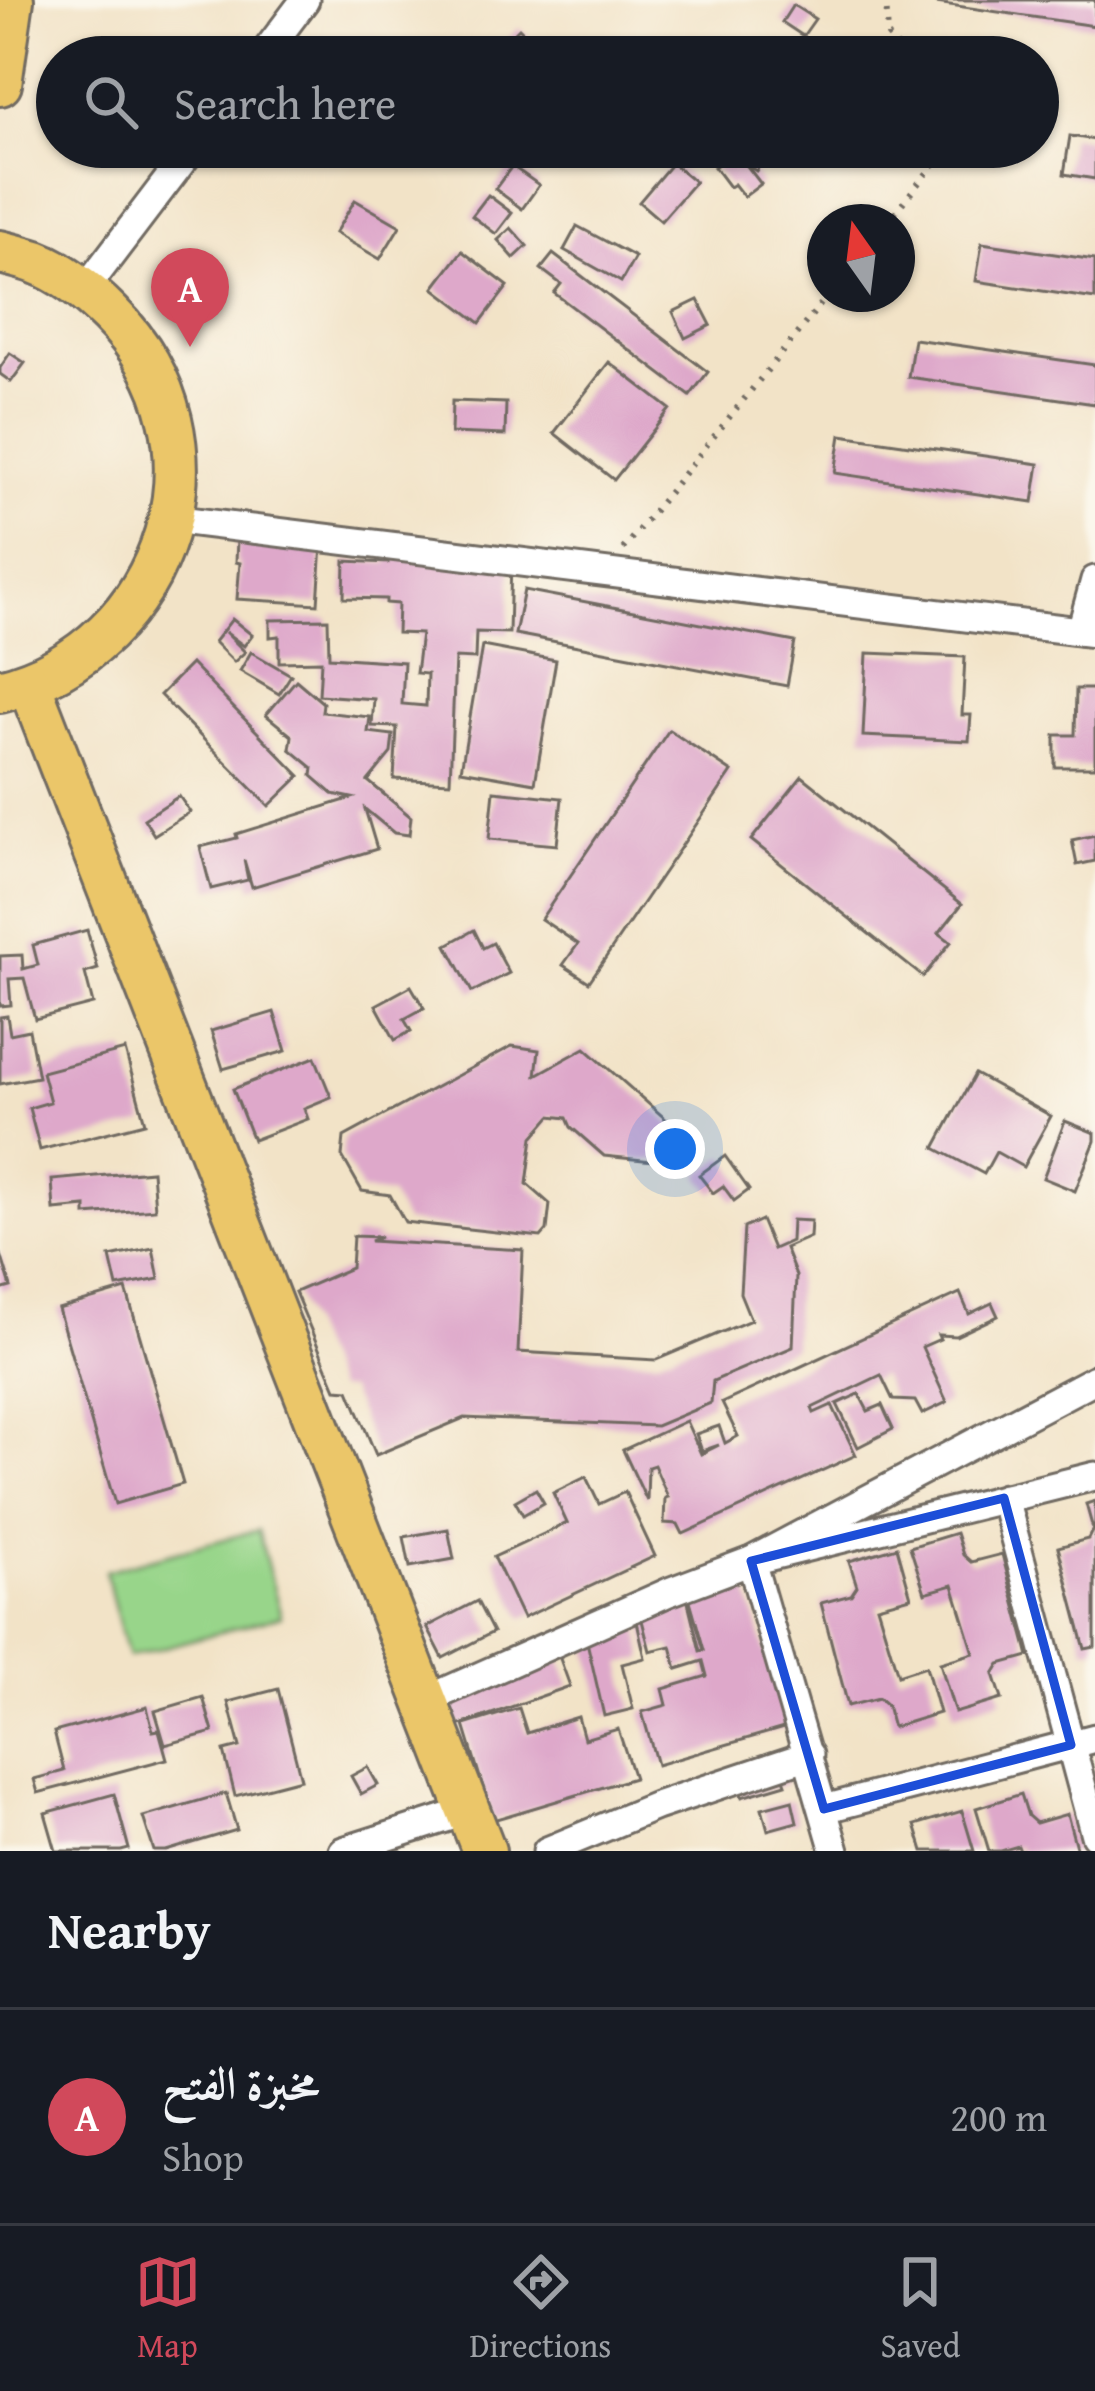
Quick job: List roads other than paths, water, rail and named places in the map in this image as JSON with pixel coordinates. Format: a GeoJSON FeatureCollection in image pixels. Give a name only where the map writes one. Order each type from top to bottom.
{"type":"FeatureCollection","features":[{"type":"Feature","properties":{"kind":"main road"},"geometry":{"type":"LineString","coordinates":[[0,84],[12,0]]}},
{"type":"Feature","properties":{"kind":"main road"},"geometry":{"type":"LineString","coordinates":[[0,252],[38,262],[85,290],[131,335],[162,391],[176,454],[171,519],[153,572],[122,619],[80,657],[15,687],[484,1851]]}},
{"type":"Feature","properties":{"kind":"street"},"geometry":{"type":"LineString","coordinates":[[278,36],[305,0]]}},
{"type":"Feature","properties":{"kind":"street"},"geometry":{"type":"LineString","coordinates":[[85,290],[177,168]]}},
{"type":"Feature","properties":{"kind":"street"},"geometry":{"type":"LineString","coordinates":[[171,519],[1088,632],[1095,580]]}},
{"type":"Feature","properties":{"kind":"street"},"geometry":{"type":"LineString","coordinates":[[751,1561],[1095,1379]]}},
{"type":"Feature","properties":{"kind":"street"},"geometry":{"type":"LineString","coordinates":[[424,1701],[669,1592],[751,1561],[1095,1476]]}},
{"type":"Feature","properties":{"kind":"street"},"geometry":{"type":"LineString","coordinates":[[1004,1498],[1083,1742],[1095,1835]]}},
{"type":"Feature","properties":{"kind":"street"},"geometry":{"type":"LineString","coordinates":[[751,1561],[836,1851]]}},
{"type":"Feature","properties":{"kind":"street"},"geometry":{"type":"LineString","coordinates":[[824,1809],[1083,1742]]}},
{"type":"Feature","properties":{"kind":"street"},"geometry":{"type":"LineString","coordinates":[[547,1851],[656,1807],[809,1755]]}},
{"type":"Feature","properties":{"kind":"street"},"geometry":{"type":"LineString","coordinates":[[344,1851],[468,1810]]}},
{"type":"Feature","properties":{"kind":"place","name":"مخبزة الفتح"},"geometry":{"type":"Point","coordinates":[190,347]}}]}
